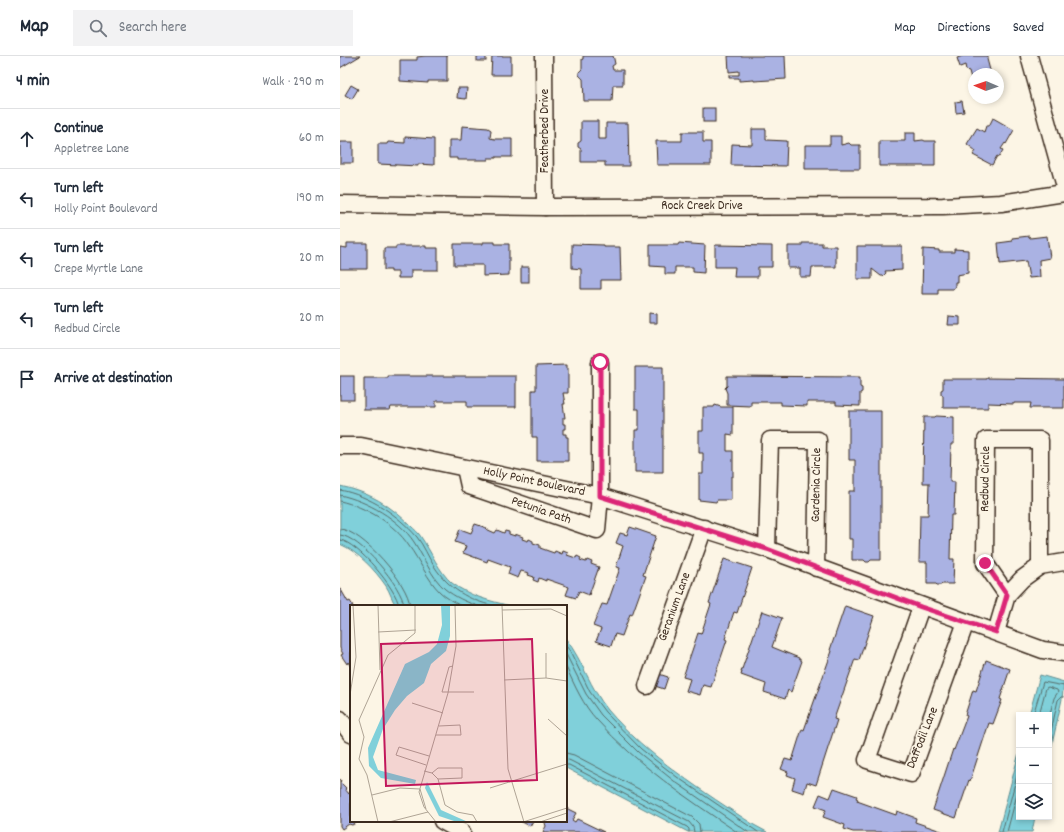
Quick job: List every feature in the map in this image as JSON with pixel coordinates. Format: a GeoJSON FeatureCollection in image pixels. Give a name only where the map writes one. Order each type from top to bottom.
{"type":"FeatureCollection","features":[{"type":"Feature","properties":{"kind":"street","name":"Featherbed Drive"},"geometry":{"type":"LineString","coordinates":[[544,56],[545,207]]}},
{"type":"Feature","properties":{"kind":"street"},"geometry":{"type":"LineString","coordinates":[[1029,56],[1064,183]]}},
{"type":"Feature","properties":{"kind":"street","name":"Rock Creek Drive"},"geometry":{"type":"LineString","coordinates":[[340,204],[545,207],[944,206],[1001,203],[1064,192]]}},
{"type":"Feature","properties":{"kind":"street"},"geometry":{"type":"LineString","coordinates":[[600,362],[600,496]]}},
{"type":"Feature","properties":{"kind":"street","name":"Gardenia Circle"},"geometry":{"type":"LineString","coordinates":[[767,549],[770,440],[818,440],[816,568]]}},
{"type":"Feature","properties":{"kind":"street","name":"Redbud Circle"},"geometry":{"type":"LineString","coordinates":[[1007,595],[985,563],[986,440],[1040,440],[1040,566]]}},
{"type":"Feature","properties":{"kind":"street","name":"Holly Point Boulevard"},"geometry":{"type":"LineString","coordinates":[[340,446],[360,446],[600,496],[767,549],[921,607],[996,632],[1043,650],[1064,653]]}},
{"type":"Feature","properties":{"kind":"street","name":"Petunia Path"},"geometry":{"type":"LineString","coordinates":[[465,468],[470,486],[597,530],[600,496]]}},
{"type":"Feature","properties":{"kind":"street","name":"Geranium Lane"},"geometry":{"type":"LineString","coordinates":[[647,686],[704,528]]}},
{"type":"Feature","properties":{"kind":"street"},"geometry":{"type":"LineString","coordinates":[[996,632],[1007,595],[1022,579],[1040,566],[1064,562]]}},
{"type":"Feature","properties":{"kind":"street","name":"Daffodil Lane"},"geometry":{"type":"LineString","coordinates":[[921,607],[867,760],[911,774],[966,622]]}},
{"type":"Feature","properties":{"kind":"street"},"geometry":{"type":"LineString","coordinates":[[340,719],[350,733]]}},
{"type":"Feature","properties":{"kind":"street"},"geometry":{"type":"LineString","coordinates":[[444,822],[462,832]]}},
{"type":"Feature","properties":{"kind":"water"},"geometry":{"type":"Polygon","coordinates":[[[340,486],[360,492],[378,500],[403,518],[419,534],[447,578],[459,588],[473,595],[507,605],[396,605],[386,586],[377,574],[360,557],[347,547],[340,544],[340,486]]]}},
{"type":"Feature","properties":{"kind":"water"},"geometry":{"type":"Polygon","coordinates":[[[567,640],[602,702],[623,727],[658,758],[696,786],[767,832],[688,832],[567,769],[567,640]]]}},
{"type":"Feature","properties":{"kind":"water"},"geometry":{"type":"Polygon","coordinates":[[[1040,675],[1064,682],[1062,699],[1052,744],[1052,712],[1030,712],[1040,675]]]}},
{"type":"Feature","properties":{"kind":"water"},"geometry":{"type":"Polygon","coordinates":[[[1016,764],[1016,820],[1034,820],[1032,832],[998,832],[1016,764]]]}},
{"type":"Feature","properties":{"kind":"building"},"geometry":{"type":"Polygon","coordinates":[[[340,56],[360,56],[340,68],[340,56]]]}},
{"type":"Feature","properties":{"kind":"building"},"geometry":{"type":"Polygon","coordinates":[[[447,56],[447,81],[428,81],[428,83],[400,81],[400,60],[417,60],[417,57],[447,56]]]}},
{"type":"Feature","properties":{"kind":"building"},"geometry":{"type":"Polygon","coordinates":[[[477,56],[486,56],[486,61],[477,61],[477,56]]]}},
{"type":"Feature","properties":{"kind":"building"},"geometry":{"type":"Polygon","coordinates":[[[492,56],[511,56],[511,75],[491,75],[492,56]]]}},
{"type":"Feature","properties":{"kind":"building"},"geometry":{"type":"Polygon","coordinates":[[[583,56],[613,56],[615,64],[612,66],[613,70],[623,70],[623,85],[613,85],[612,101],[584,101],[583,79],[579,75],[579,72],[582,69],[583,56]]]}},
{"type":"Feature","properties":{"kind":"building"},"geometry":{"type":"Polygon","coordinates":[[[728,56],[785,56],[786,79],[739,81],[739,78],[729,78],[729,75],[739,75],[739,71],[729,72],[728,56]]]}},
{"type":"Feature","properties":{"kind":"building"},"geometry":{"type":"Polygon","coordinates":[[[963,56],[988,56],[987,59],[989,68],[968,68],[968,71],[966,70],[965,65],[960,67],[957,58],[963,56]]]}},
{"type":"Feature","properties":{"kind":"building"},"geometry":{"type":"Polygon","coordinates":[[[351,85],[358,89],[352,99],[345,95],[351,85]]]}},
{"type":"Feature","properties":{"kind":"building"},"geometry":{"type":"Polygon","coordinates":[[[458,88],[467,88],[466,99],[457,98],[458,88]]]}},
{"type":"Feature","properties":{"kind":"building"},"geometry":{"type":"Polygon","coordinates":[[[962,101],[964,112],[956,113],[955,102],[962,101]]]}},
{"type":"Feature","properties":{"kind":"building"},"geometry":{"type":"Polygon","coordinates":[[[703,108],[715,108],[715,122],[703,122],[703,108]]]}},
{"type":"Feature","properties":{"kind":"building"},"geometry":{"type":"Polygon","coordinates":[[[993,118],[1014,130],[1006,144],[1005,143],[1001,149],[1003,150],[999,157],[997,156],[992,165],[973,155],[976,151],[967,144],[977,128],[984,132],[986,126],[989,126],[993,118]]]}},
{"type":"Feature","properties":{"kind":"building"},"geometry":{"type":"Polygon","coordinates":[[[581,121],[598,121],[598,139],[606,139],[606,123],[628,123],[629,166],[605,166],[605,162],[581,162],[581,149],[578,147],[578,143],[581,141],[581,121]]]}},
{"type":"Feature","properties":{"kind":"building"},"geometry":{"type":"Polygon","coordinates":[[[462,126],[488,128],[491,130],[490,138],[512,139],[512,157],[488,158],[488,160],[457,160],[457,158],[449,158],[449,140],[461,140],[462,126]]]}},
{"type":"Feature","properties":{"kind":"building"},"geometry":{"type":"Polygon","coordinates":[[[752,129],[766,129],[766,140],[787,141],[786,166],[731,165],[732,144],[752,145],[752,129]]]}},
{"type":"Feature","properties":{"kind":"building"},"geometry":{"type":"Polygon","coordinates":[[[682,132],[703,132],[703,142],[711,142],[711,165],[657,165],[656,141],[682,141],[682,132]]]}},
{"type":"Feature","properties":{"kind":"building"},"geometry":{"type":"Polygon","coordinates":[[[905,133],[915,133],[915,141],[935,141],[935,166],[879,166],[879,141],[905,141],[905,133]]]}},
{"type":"Feature","properties":{"kind":"building"},"geometry":{"type":"Polygon","coordinates":[[[830,136],[841,136],[841,145],[849,143],[851,145],[860,145],[860,169],[805,169],[805,145],[830,145],[830,136]]]}},
{"type":"Feature","properties":{"kind":"building"},"geometry":{"type":"Polygon","coordinates":[[[405,137],[434,139],[434,165],[418,164],[418,166],[378,164],[378,144],[387,144],[388,142],[405,143],[405,137]]]}},
{"type":"Feature","properties":{"kind":"building"},"geometry":{"type":"Polygon","coordinates":[[[340,142],[353,142],[353,163],[340,163],[340,142]]]}},
{"type":"Feature","properties":{"kind":"building"},"geometry":{"type":"Polygon","coordinates":[[[1029,236],[1030,238],[1047,236],[1050,258],[1039,260],[1040,277],[1029,278],[1026,261],[1000,264],[998,243],[1013,241],[1012,238],[1029,236]]]}},
{"type":"Feature","properties":{"kind":"building"},"geometry":{"type":"Polygon","coordinates":[[[483,242],[509,244],[509,275],[483,276],[483,265],[454,265],[454,244],[483,244],[483,242]]]}},
{"type":"Feature","properties":{"kind":"building"},"geometry":{"type":"Polygon","coordinates":[[[347,243],[367,243],[367,269],[340,269],[340,247],[347,248],[347,243]]]}},
{"type":"Feature","properties":{"kind":"building"},"geometry":{"type":"Polygon","coordinates":[[[679,243],[705,245],[704,273],[693,272],[693,267],[675,267],[675,274],[665,274],[665,267],[650,266],[650,245],[678,245],[679,243]]]}},
{"type":"Feature","properties":{"kind":"building"},"geometry":{"type":"Polygon","coordinates":[[[802,243],[822,243],[822,246],[836,246],[836,267],[812,267],[811,277],[800,277],[800,268],[788,268],[788,246],[802,246],[802,243]]]}},
{"type":"Feature","properties":{"kind":"building"},"geometry":{"type":"Polygon","coordinates":[[[572,244],[620,247],[621,280],[601,280],[601,289],[581,289],[581,269],[572,268],[572,244]]]}},
{"type":"Feature","properties":{"kind":"building"},"geometry":{"type":"Polygon","coordinates":[[[715,245],[772,246],[772,267],[758,267],[758,277],[734,277],[735,267],[715,267],[715,245]]]}},
{"type":"Feature","properties":{"kind":"building"},"geometry":{"type":"Polygon","coordinates":[[[396,246],[426,246],[426,248],[438,248],[438,270],[411,270],[411,278],[398,278],[398,272],[384,270],[384,248],[396,248],[396,246]]]}},
{"type":"Feature","properties":{"kind":"building"},"geometry":{"type":"Polygon","coordinates":[[[857,246],[902,246],[902,270],[885,271],[886,273],[881,276],[872,269],[872,279],[857,279],[857,246]]]}},
{"type":"Feature","properties":{"kind":"building"},"geometry":{"type":"Polygon","coordinates":[[[923,249],[939,250],[939,252],[954,252],[954,249],[968,250],[968,273],[957,275],[957,282],[955,282],[953,289],[938,289],[938,294],[922,294],[923,249]]]}},
{"type":"Feature","properties":{"kind":"building"},"geometry":{"type":"Polygon","coordinates":[[[521,267],[529,267],[529,282],[521,282],[521,267]]]}},
{"type":"Feature","properties":{"kind":"building"},"geometry":{"type":"Polygon","coordinates":[[[649,313],[657,314],[657,323],[649,323],[649,313]]]}},
{"type":"Feature","properties":{"kind":"building"},"geometry":{"type":"Polygon","coordinates":[[[949,316],[960,317],[960,325],[948,325],[949,316]]]}},
{"type":"Feature","properties":{"kind":"building"},"geometry":{"type":"Polygon","coordinates":[[[566,365],[566,368],[568,368],[568,393],[563,393],[565,418],[563,418],[563,424],[565,424],[565,429],[563,429],[563,434],[566,434],[566,437],[568,437],[568,461],[537,461],[537,437],[532,437],[532,390],[536,390],[536,366],[566,365]]]}},
{"type":"Feature","properties":{"kind":"building"},"geometry":{"type":"Polygon","coordinates":[[[635,367],[663,367],[663,472],[635,472],[635,430],[639,430],[639,409],[635,409],[635,367]]]}},
{"type":"Feature","properties":{"kind":"building"},"geometry":{"type":"Polygon","coordinates":[[[340,376],[354,376],[354,400],[340,400],[340,376]]]}},
{"type":"Feature","properties":{"kind":"building"},"geometry":{"type":"Polygon","coordinates":[[[388,376],[516,376],[516,407],[467,407],[467,401],[436,401],[436,407],[391,407],[390,410],[364,410],[364,378],[388,378],[388,376]]]}},
{"type":"Feature","properties":{"kind":"building"},"geometry":{"type":"Polygon","coordinates":[[[727,376],[860,377],[860,387],[862,388],[862,392],[860,393],[860,406],[836,405],[836,402],[807,402],[807,406],[781,405],[781,402],[751,402],[751,406],[727,405],[727,393],[725,388],[727,386],[727,376]]]}},
{"type":"Feature","properties":{"kind":"building"},"geometry":{"type":"Polygon","coordinates":[[[943,379],[1064,379],[1064,408],[1030,408],[1031,403],[988,403],[988,408],[943,408],[943,395],[941,394],[941,390],[943,389],[943,379]]]}},
{"type":"Feature","properties":{"kind":"building"},"geometry":{"type":"Polygon","coordinates":[[[715,405],[721,407],[733,407],[733,435],[727,434],[727,451],[733,451],[731,500],[717,500],[716,502],[699,500],[699,474],[703,474],[703,453],[699,453],[699,431],[703,431],[703,407],[714,407],[715,405]]]}},
{"type":"Feature","properties":{"kind":"building"},"geometry":{"type":"Polygon","coordinates":[[[849,411],[881,411],[881,560],[871,560],[866,562],[864,560],[852,560],[852,539],[849,539],[849,491],[855,491],[855,460],[849,460],[849,411]]]}},
{"type":"Feature","properties":{"kind":"building"},"geometry":{"type":"Polygon","coordinates":[[[924,417],[954,417],[954,444],[951,444],[950,482],[955,482],[954,515],[951,515],[950,559],[954,559],[953,584],[941,585],[927,584],[927,562],[919,562],[920,515],[928,515],[929,483],[923,483],[924,417]]]}},
{"type":"Feature","properties":{"kind":"building"},"geometry":{"type":"Polygon","coordinates":[[[475,524],[487,528],[486,529],[495,533],[497,530],[504,533],[505,531],[515,536],[515,534],[523,537],[522,539],[528,541],[529,539],[533,541],[533,543],[540,545],[540,548],[554,553],[555,551],[562,554],[563,551],[568,553],[567,555],[581,558],[580,560],[592,562],[591,564],[599,567],[589,595],[579,591],[576,598],[566,595],[569,587],[546,579],[546,581],[539,578],[538,582],[533,580],[534,577],[528,575],[529,573],[521,571],[518,578],[508,574],[510,567],[488,559],[487,562],[463,553],[466,546],[455,542],[460,529],[471,533],[475,524]]]}},
{"type":"Feature","properties":{"kind":"building"},"geometry":{"type":"Polygon","coordinates":[[[630,527],[656,536],[643,575],[646,576],[632,615],[630,614],[622,636],[615,634],[611,646],[596,641],[601,629],[593,626],[602,604],[607,605],[620,568],[616,567],[623,546],[616,543],[620,533],[627,535],[630,527]]]}},
{"type":"Feature","properties":{"kind":"building"},"geometry":{"type":"Polygon","coordinates":[[[724,559],[752,568],[737,613],[734,612],[725,639],[727,640],[711,687],[703,685],[700,695],[686,691],[690,679],[683,677],[698,633],[701,634],[711,604],[709,603],[724,559]]]}},
{"type":"Feature","properties":{"kind":"building"},"geometry":{"type":"Polygon","coordinates":[[[340,588],[348,602],[350,601],[352,605],[350,605],[350,665],[348,662],[347,664],[341,655],[343,654],[340,648],[340,588]]]}},
{"type":"Feature","properties":{"kind":"building"},"geometry":{"type":"Polygon","coordinates":[[[845,606],[874,616],[859,660],[855,659],[834,719],[837,720],[816,785],[807,782],[804,793],[792,789],[795,778],[787,775],[788,772],[781,769],[785,759],[792,761],[802,729],[804,730],[832,651],[830,650],[845,606]]]}},
{"type":"Feature","properties":{"kind":"building"},"geometry":{"type":"Polygon","coordinates":[[[762,611],[782,618],[772,647],[799,658],[802,661],[791,692],[788,690],[785,699],[764,692],[766,684],[741,675],[762,611]]]}},
{"type":"Feature","properties":{"kind":"building"},"geometry":{"type":"Polygon","coordinates":[[[986,660],[1010,669],[1000,699],[1002,700],[993,724],[989,723],[956,818],[933,810],[953,749],[954,750],[967,716],[965,715],[973,690],[976,691],[986,660]]]}},
{"type":"Feature","properties":{"kind":"building"},"geometry":{"type":"Polygon","coordinates":[[[656,673],[668,677],[664,689],[652,685],[656,673]]]}},
{"type":"Feature","properties":{"kind":"building"},"geometry":{"type":"Polygon","coordinates":[[[340,782],[349,794],[350,792],[350,822],[356,823],[352,825],[349,824],[342,829],[340,826],[340,782]]]}},
{"type":"Feature","properties":{"kind":"building"},"geometry":{"type":"Polygon","coordinates":[[[834,788],[857,796],[857,801],[896,815],[897,811],[916,818],[915,822],[944,832],[853,832],[844,829],[845,825],[823,817],[826,810],[815,806],[820,794],[830,798],[834,788]]]}},
{"type":"Feature","properties":{"kind":"building"},"geometry":{"type":"Polygon","coordinates":[[[567,808],[576,813],[572,820],[575,822],[577,819],[604,832],[543,832],[546,826],[545,823],[567,822],[567,808]]]}},
{"type":"Feature","properties":{"kind":"building"},"geometry":{"type":"Polygon","coordinates":[[[522,822],[532,822],[530,826],[522,822]]]}},
{"type":"Feature","properties":{"kind":"route"},"geometry":{"type":"LineString","coordinates":[[600,362],[600,496],[767,549],[921,607],[996,632],[1007,595],[985,563]]}}]}
